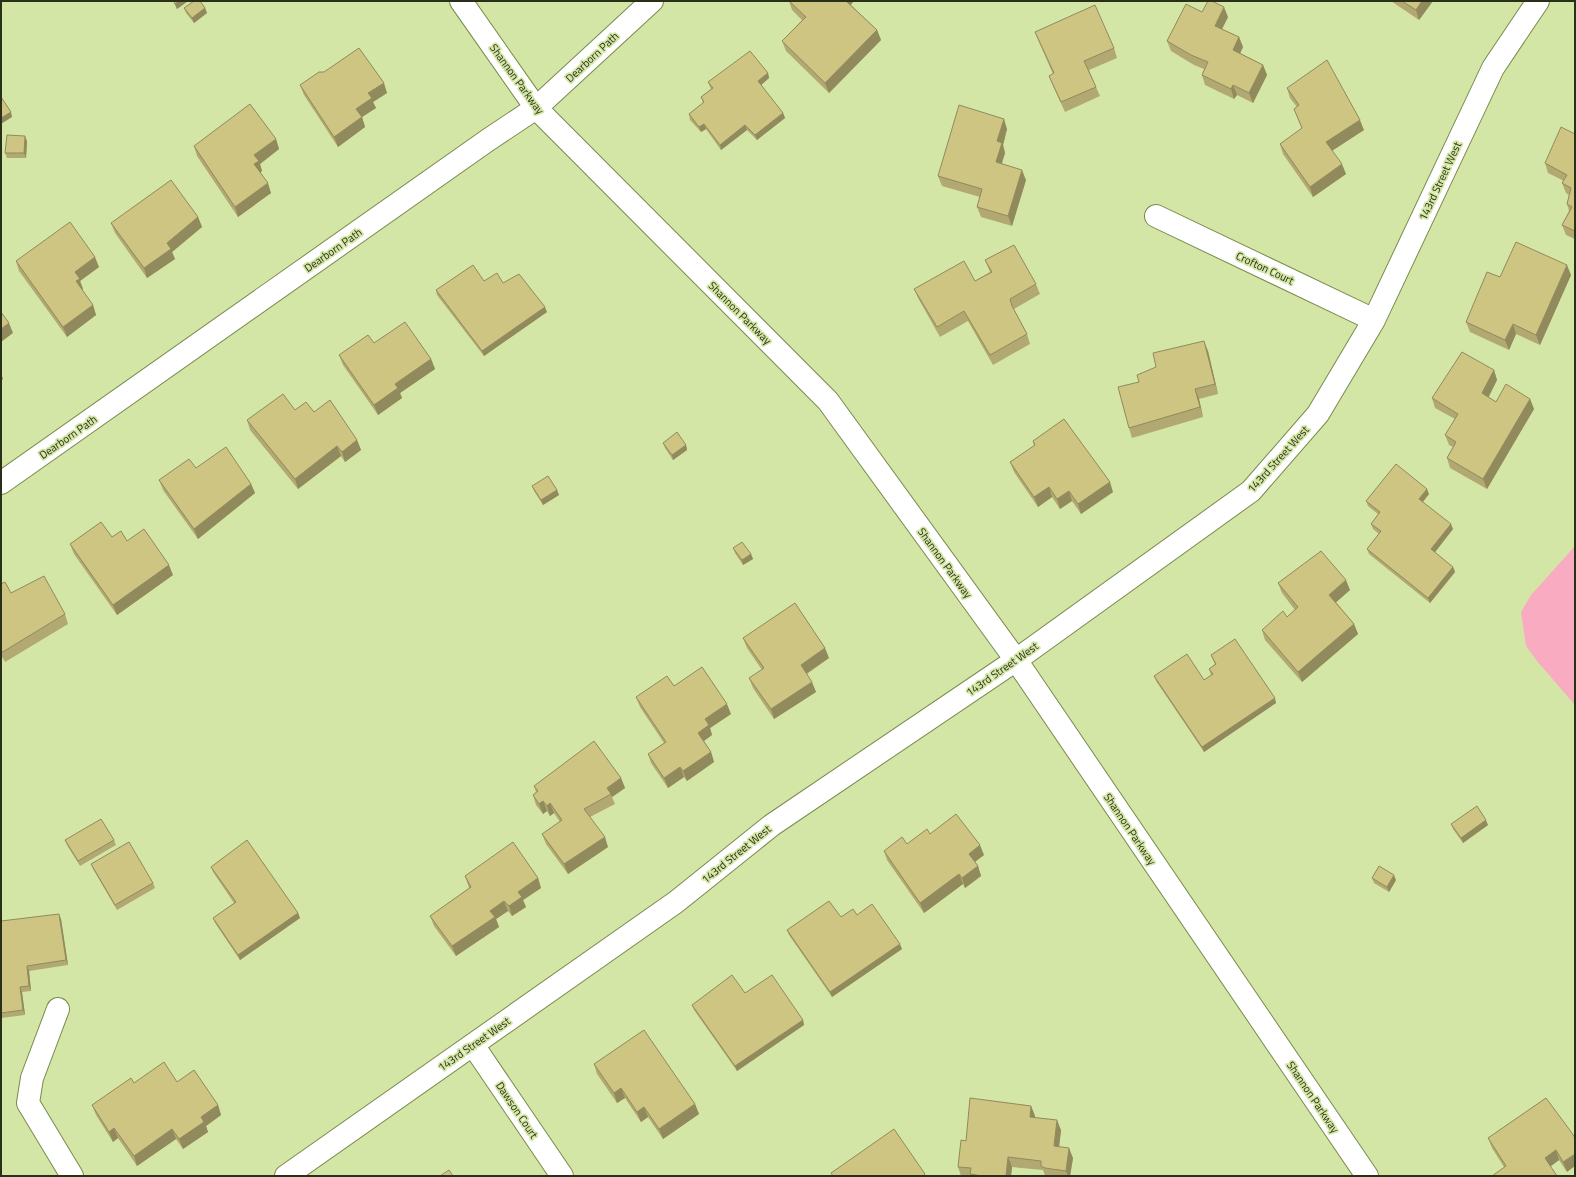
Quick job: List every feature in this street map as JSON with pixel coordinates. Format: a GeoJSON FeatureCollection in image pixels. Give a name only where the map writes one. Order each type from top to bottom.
{"type":"FeatureCollection","features":[{"type":"Feature","properties":{"kind":"street","name":"Shannon Parkway"},"geometry":{"type":"LineString","coordinates":[[461,1],[536,108],[828,401],[1016,660],[1367,1176]]}},
{"type":"Feature","properties":{"kind":"street","name":"Dearborn Path"},"geometry":{"type":"LineString","coordinates":[[1,483],[488,140],[536,108],[652,1]]}},
{"type":"Feature","properties":{"kind":"street","name":"143rd Street West"},"geometry":{"type":"LineString","coordinates":[[286,1176],[676,902],[778,821],[1016,660],[1251,491],[1318,414],[1374,320],[1493,68],[1538,1]]}},
{"type":"Feature","properties":{"kind":"street","name":"Crofton Court"},"geometry":{"type":"LineString","coordinates":[[1156,216],[1374,320]]}},
{"type":"Feature","properties":{"kind":"street"},"geometry":{"type":"LineString","coordinates":[[58,1008],[32,1078],[28,1103],[72,1176]]}},
{"type":"Feature","properties":{"kind":"street","name":"Dawson Court"},"geometry":{"type":"LineString","coordinates":[[473,1045],[562,1176]]}},
{"type":"Feature","properties":{"kind":"shaded area"},"geometry":{"type":"Polygon","coordinates":[[[1575,546],[1575,705],[1526,646],[1521,612],[1531,595],[1575,546]]]}},
{"type":"Feature","properties":{"kind":"building"},"geometry":{"type":"Polygon","coordinates":[[[194,1],[200,1],[205,8],[192,18],[184,8],[194,1]]]}},
{"type":"Feature","properties":{"kind":"building"},"geometry":{"type":"Polygon","coordinates":[[[789,1],[846,1],[877,30],[825,83],[782,41],[806,17],[789,1]]]}},
{"type":"Feature","properties":{"kind":"building"},"geometry":{"type":"Polygon","coordinates":[[[1208,1],[1212,1],[1224,7],[1215,26],[1239,37],[1233,50],[1263,65],[1249,93],[1233,85],[1231,89],[1202,75],[1208,62],[1191,55],[1167,41],[1186,4],[1202,12],[1208,1]]]}},
{"type":"Feature","properties":{"kind":"building"},"geometry":{"type":"Polygon","coordinates":[[[1402,1],[1422,1],[1416,10],[1402,1]]]}},
{"type":"Feature","properties":{"kind":"building"},"geometry":{"type":"Polygon","coordinates":[[[1095,5],[1114,48],[1084,61],[1096,87],[1061,102],[1049,76],[1054,73],[1035,32],[1095,5]]]}},
{"type":"Feature","properties":{"kind":"building"},"geometry":{"type":"Polygon","coordinates":[[[359,48],[384,83],[368,93],[372,98],[356,109],[362,117],[334,137],[300,85],[319,72],[324,72],[359,48]]]}},
{"type":"Feature","properties":{"kind":"building"},"geometry":{"type":"Polygon","coordinates":[[[750,51],[768,73],[758,81],[783,113],[755,135],[745,125],[720,145],[704,124],[699,127],[689,114],[704,102],[701,97],[713,88],[708,82],[750,51]]]}},
{"type":"Feature","properties":{"kind":"building"},"geometry":{"type":"Polygon","coordinates":[[[1327,60],[1360,120],[1326,142],[1342,164],[1310,187],[1280,144],[1302,128],[1294,109],[1299,105],[1287,88],[1327,60]]]}},
{"type":"Feature","properties":{"kind":"building"},"geometry":{"type":"Polygon","coordinates":[[[1,97],[11,112],[1,118],[1,97]]]}},
{"type":"Feature","properties":{"kind":"building"},"geometry":{"type":"Polygon","coordinates":[[[250,104],[276,139],[254,155],[259,161],[254,164],[268,183],[235,207],[194,146],[250,104]]]}},
{"type":"Feature","properties":{"kind":"building"},"geometry":{"type":"Polygon","coordinates":[[[959,105],[1004,119],[997,141],[1002,143],[996,162],[1022,170],[1008,216],[977,207],[982,189],[938,176],[959,105]]]}},
{"type":"Feature","properties":{"kind":"building"},"geometry":{"type":"Polygon","coordinates":[[[1561,127],[1575,134],[1575,231],[1562,225],[1572,207],[1567,204],[1571,188],[1562,183],[1567,175],[1545,163],[1561,127]]]}},
{"type":"Feature","properties":{"kind":"building"},"geometry":{"type":"Polygon","coordinates":[[[7,135],[25,136],[24,153],[5,153],[7,135]]]}},
{"type":"Feature","properties":{"kind":"building"},"geometry":{"type":"Polygon","coordinates":[[[171,180],[198,217],[167,243],[171,249],[144,268],[111,223],[171,180]]]}},
{"type":"Feature","properties":{"kind":"building"},"geometry":{"type":"Polygon","coordinates":[[[70,222],[95,257],[75,272],[80,279],[76,281],[93,305],[63,327],[16,261],[70,222]]]}},
{"type":"Feature","properties":{"kind":"building"},"geometry":{"type":"Polygon","coordinates":[[[1516,242],[1567,265],[1536,335],[1513,324],[1505,340],[1466,322],[1487,272],[1500,277],[1516,242]]]}},
{"type":"Feature","properties":{"kind":"building"},"geometry":{"type":"Polygon","coordinates":[[[1014,245],[1036,284],[1010,299],[1012,306],[1027,334],[990,355],[964,311],[937,327],[914,289],[964,261],[975,281],[992,272],[985,260],[1014,245]]]}},
{"type":"Feature","properties":{"kind":"building"},"geometry":{"type":"Polygon","coordinates":[[[473,265],[484,281],[497,273],[503,283],[519,274],[545,307],[482,351],[436,290],[473,265]]]}},
{"type":"Feature","properties":{"kind":"building"},"geometry":{"type":"Polygon","coordinates":[[[1,312],[9,323],[1,329],[1,312]]]}},
{"type":"Feature","properties":{"kind":"building"},"geometry":{"type":"Polygon","coordinates":[[[405,322],[431,359],[395,384],[398,388],[374,405],[339,355],[368,335],[374,343],[405,322]]]}},
{"type":"Feature","properties":{"kind":"building"},"geometry":{"type":"Polygon","coordinates":[[[1204,341],[1215,384],[1195,389],[1200,407],[1129,428],[1118,387],[1139,382],[1137,375],[1156,367],[1153,353],[1204,341]]]}},
{"type":"Feature","properties":{"kind":"building"},"geometry":{"type":"Polygon","coordinates":[[[1462,352],[1494,370],[1482,393],[1496,402],[1506,384],[1530,399],[1483,479],[1447,458],[1456,442],[1445,435],[1458,414],[1432,398],[1462,352]]]}},
{"type":"Feature","properties":{"kind":"building"},"geometry":{"type":"Polygon","coordinates":[[[283,394],[295,410],[306,402],[314,412],[330,400],[357,440],[342,452],[337,446],[295,479],[247,420],[283,394]]]}},
{"type":"Feature","properties":{"kind":"building"},"geometry":{"type":"Polygon","coordinates":[[[1064,419],[1110,482],[1078,504],[1069,491],[1057,499],[1049,487],[1034,497],[1010,462],[1035,445],[1033,441],[1064,419]]]}},
{"type":"Feature","properties":{"kind":"building"},"geometry":{"type":"Polygon","coordinates":[[[677,432],[686,445],[672,455],[663,443],[677,432]]]}},
{"type":"Feature","properties":{"kind":"building"},"geometry":{"type":"Polygon","coordinates":[[[226,447],[251,484],[194,529],[159,480],[189,459],[196,468],[226,447]]]}},
{"type":"Feature","properties":{"kind":"building"},"geometry":{"type":"Polygon","coordinates":[[[1396,464],[1427,489],[1419,499],[1451,524],[1431,549],[1453,567],[1428,598],[1367,549],[1381,531],[1371,524],[1380,512],[1366,501],[1396,464]]]}},
{"type":"Feature","properties":{"kind":"building"},"geometry":{"type":"Polygon","coordinates":[[[548,476],[557,490],[541,500],[532,486],[548,476]]]}},
{"type":"Feature","properties":{"kind":"building"},"geometry":{"type":"Polygon","coordinates":[[[101,522],[112,537],[121,531],[127,541],[144,529],[169,565],[113,605],[70,544],[101,522]]]}},
{"type":"Feature","properties":{"kind":"building"},"geometry":{"type":"Polygon","coordinates":[[[742,542],[751,554],[742,560],[733,548],[742,542]]]}},
{"type":"Feature","properties":{"kind":"building"},"geometry":{"type":"Polygon","coordinates":[[[1321,551],[1346,580],[1329,595],[1354,624],[1298,672],[1262,630],[1283,611],[1287,617],[1298,607],[1278,583],[1321,551]]]}},
{"type":"Feature","properties":{"kind":"building"},"geometry":{"type":"Polygon","coordinates":[[[44,576],[65,614],[1,653],[1,584],[5,582],[11,593],[44,576]]]}},
{"type":"Feature","properties":{"kind":"building"},"geometry":{"type":"Polygon","coordinates":[[[795,603],[825,648],[801,665],[812,682],[771,709],[749,678],[764,668],[743,638],[795,603]]]}},
{"type":"Feature","properties":{"kind":"building"},"geometry":{"type":"Polygon","coordinates":[[[1235,639],[1275,698],[1202,747],[1154,676],[1187,654],[1204,680],[1213,674],[1209,669],[1216,664],[1211,655],[1235,639]]]}},
{"type":"Feature","properties":{"kind":"building"},"geometry":{"type":"Polygon","coordinates":[[[702,667],[727,704],[705,719],[709,725],[698,733],[711,752],[683,771],[680,767],[664,778],[648,754],[666,742],[636,697],[667,676],[674,686],[702,667]]]}},
{"type":"Feature","properties":{"kind":"building"},"geometry":{"type":"Polygon","coordinates":[[[594,741],[621,778],[607,788],[611,794],[584,809],[605,837],[564,864],[542,834],[562,820],[550,803],[547,806],[543,801],[539,804],[533,795],[538,791],[534,786],[594,741]]]}},
{"type":"Feature","properties":{"kind":"building"},"geometry":{"type":"Polygon","coordinates":[[[1477,806],[1486,820],[1461,838],[1451,824],[1477,806]]]}},
{"type":"Feature","properties":{"kind":"building"},"geometry":{"type":"Polygon","coordinates":[[[956,814],[980,845],[969,854],[978,866],[962,878],[959,874],[920,903],[884,851],[902,837],[907,844],[927,829],[930,834],[956,814]]]}},
{"type":"Feature","properties":{"kind":"building"},"geometry":{"type":"Polygon","coordinates":[[[101,819],[114,840],[78,861],[65,840],[101,819]]]}},
{"type":"Feature","properties":{"kind":"building"},"geometry":{"type":"Polygon","coordinates":[[[247,840],[298,913],[238,955],[213,918],[236,902],[211,867],[247,840]]]}},
{"type":"Feature","properties":{"kind":"building"},"geometry":{"type":"Polygon","coordinates":[[[129,842],[153,883],[115,905],[91,864],[129,842]]]}},
{"type":"Feature","properties":{"kind":"building"},"geometry":{"type":"Polygon","coordinates":[[[513,842],[538,878],[518,892],[522,897],[509,906],[504,901],[490,911],[495,917],[452,946],[430,916],[471,887],[465,876],[513,842]]]}},
{"type":"Feature","properties":{"kind":"building"},"geometry":{"type":"Polygon","coordinates":[[[1379,866],[1394,875],[1387,887],[1372,878],[1379,866]]]}},
{"type":"Feature","properties":{"kind":"building"},"geometry":{"type":"Polygon","coordinates":[[[829,901],[841,917],[853,909],[857,915],[872,904],[900,944],[830,992],[787,930],[829,901]]]}},
{"type":"Feature","properties":{"kind":"building"},"geometry":{"type":"Polygon","coordinates":[[[59,914],[66,960],[27,966],[29,986],[20,987],[23,1010],[1,1013],[1,921],[59,914]]]}},
{"type":"Feature","properties":{"kind":"building"},"geometry":{"type":"Polygon","coordinates":[[[732,975],[745,993],[772,975],[803,1020],[735,1066],[692,1005],[732,975]]]}},
{"type":"Feature","properties":{"kind":"building"},"geometry":{"type":"Polygon","coordinates":[[[644,1030],[695,1104],[659,1129],[644,1107],[637,1112],[621,1088],[614,1093],[594,1064],[644,1030]]]}},
{"type":"Feature","properties":{"kind":"building"},"geometry":{"type":"Polygon","coordinates":[[[164,1062],[177,1082],[194,1070],[218,1105],[201,1117],[204,1122],[179,1139],[172,1129],[134,1156],[114,1128],[109,1132],[92,1105],[131,1078],[134,1083],[164,1062]]]}},
{"type":"Feature","properties":{"kind":"building"},"geometry":{"type":"Polygon","coordinates":[[[970,1098],[1031,1106],[1030,1117],[1057,1120],[1054,1146],[1069,1148],[1066,1171],[1045,1168],[1041,1166],[1041,1161],[1008,1157],[1006,1176],[982,1176],[970,1174],[971,1168],[958,1167],[961,1140],[966,1141],[970,1098]]]}},
{"type":"Feature","properties":{"kind":"building"},"geometry":{"type":"Polygon","coordinates":[[[1546,1098],[1575,1138],[1575,1154],[1563,1162],[1556,1150],[1545,1158],[1557,1176],[1492,1176],[1506,1166],[1488,1138],[1546,1098]]]}},
{"type":"Feature","properties":{"kind":"building"},"geometry":{"type":"Polygon","coordinates":[[[894,1129],[925,1174],[923,1176],[833,1176],[831,1173],[894,1129]]]}},
{"type":"Feature","properties":{"kind":"building"},"geometry":{"type":"Polygon","coordinates":[[[449,1170],[453,1176],[440,1176],[449,1170]]]}}]}
